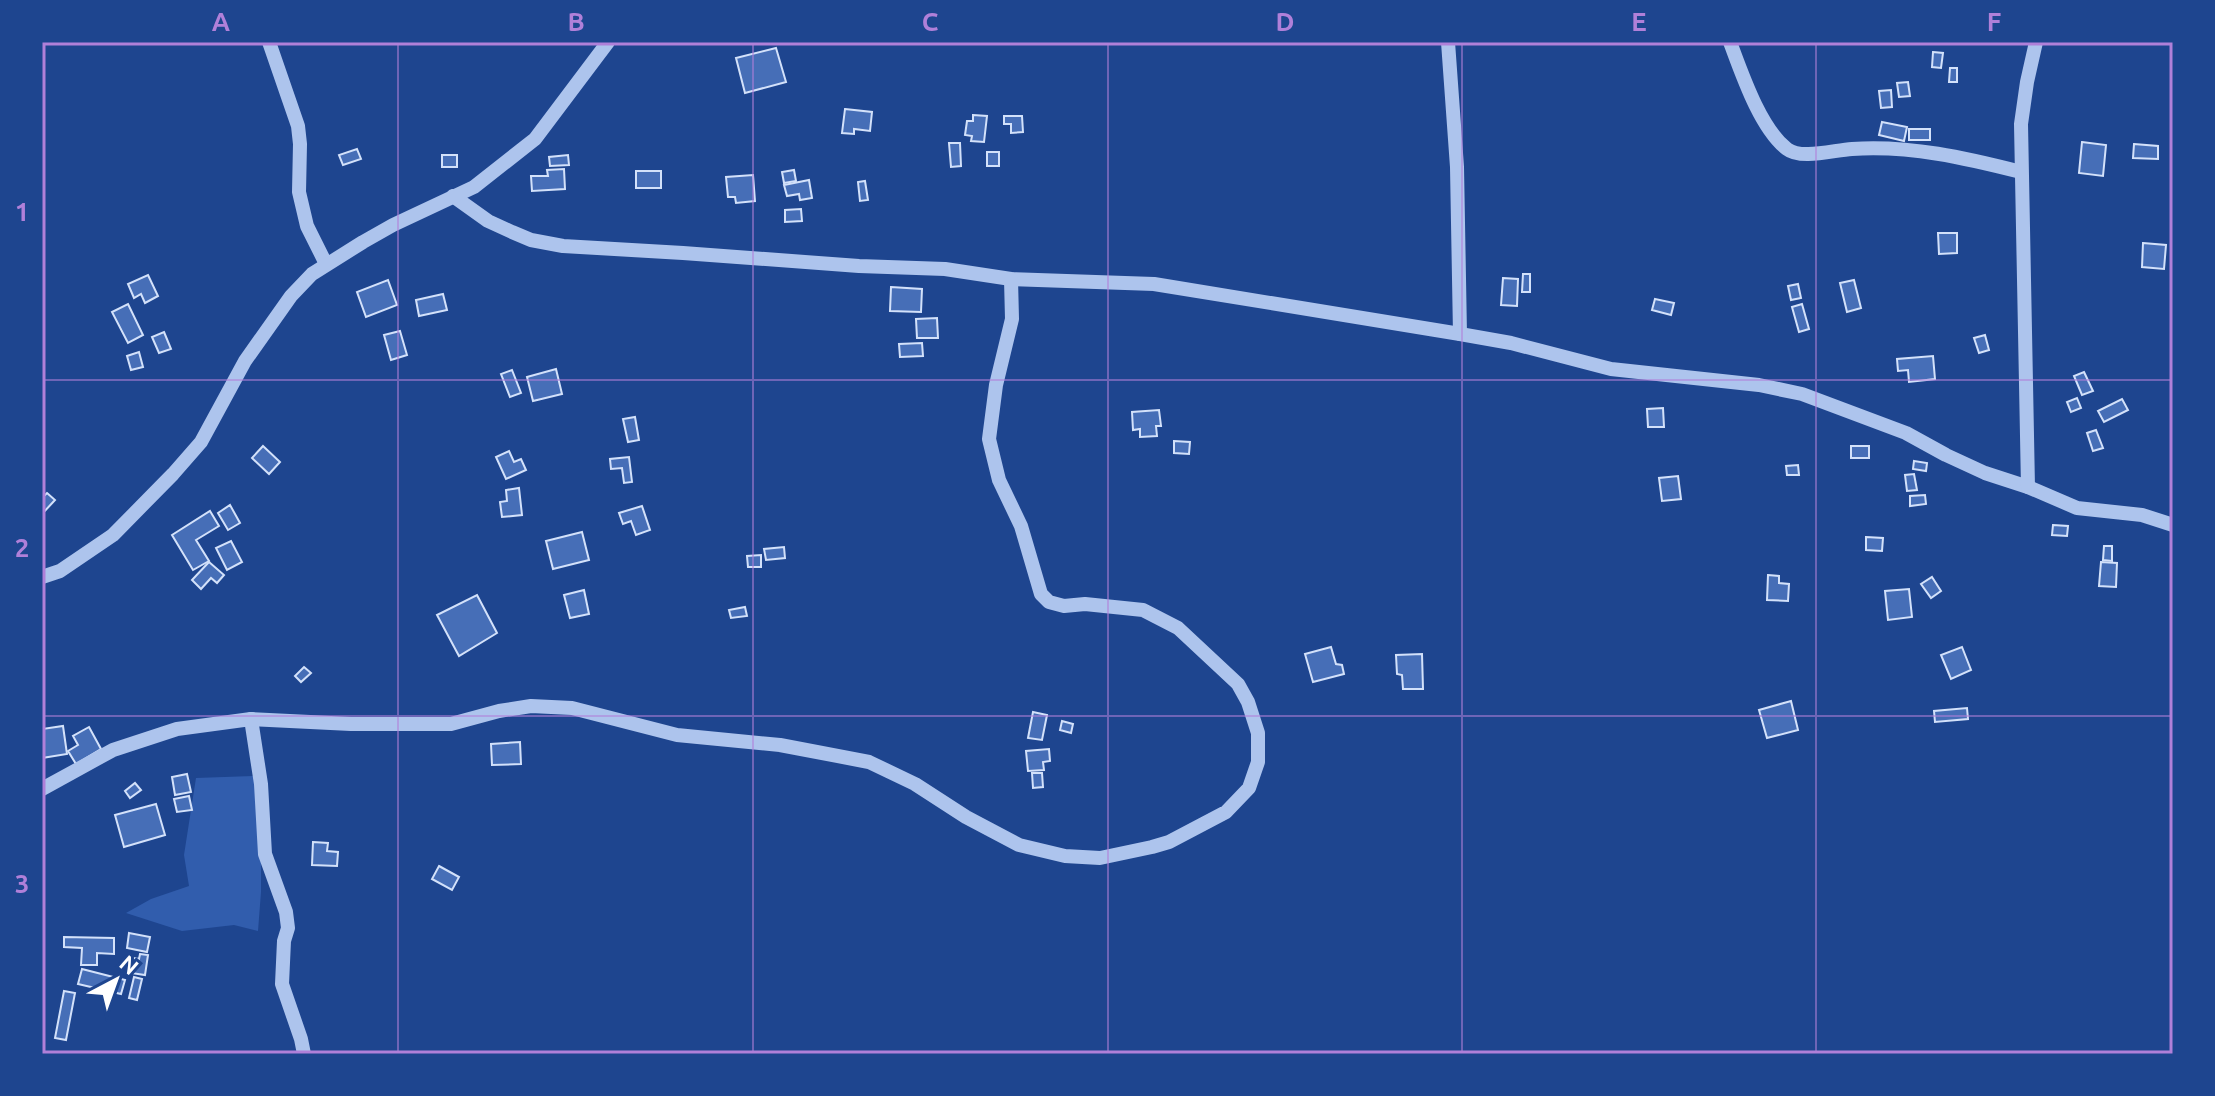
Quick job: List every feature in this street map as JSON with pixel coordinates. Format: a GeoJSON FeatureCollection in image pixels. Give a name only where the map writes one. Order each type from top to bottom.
{"type":"FeatureCollection","features":[{"type":"Feature","properties":{"kind":"street"},"geometry":{"type":"LineString","coordinates":[[269,42],[298,126],[299,192],[307,226],[326,264]]}},
{"type":"Feature","properties":{"kind":"street"},"geometry":{"type":"LineString","coordinates":[[42,577],[60,571],[113,535],[173,474],[201,442],[245,361],[291,296],[312,274],[393,225],[474,187],[535,139],[608,42]]}},
{"type":"Feature","properties":{"kind":"street"},"geometry":{"type":"LineString","coordinates":[[1448,42],[1457,167],[1460,334]]}},
{"type":"Feature","properties":{"kind":"street"},"geometry":{"type":"LineString","coordinates":[[1730,42],[1766,126],[1788,150],[1800,155],[1896,148],[1977,160],[2021,172]]}},
{"type":"Feature","properties":{"kind":"street"},"geometry":{"type":"LineString","coordinates":[[2028,487],[2021,124],[2036,42]]}},
{"type":"Feature","properties":{"kind":"street"},"geometry":{"type":"LineString","coordinates":[[453,196],[488,221],[512,232],[531,240],[563,246],[945,269],[1011,279],[1154,284],[1511,343],[1611,369],[1759,385],[1802,394],[1906,433],[1985,473],[2077,508],[2142,515],[2173,525]]}},
{"type":"Feature","properties":{"kind":"street"},"geometry":{"type":"LineString","coordinates":[[42,789],[113,750],[177,729],[251,719],[351,724],[451,724],[531,706],[572,708],[677,735],[780,745],[869,762],[915,784],[966,817],[1019,845],[1065,856],[1100,858],[1152,847],[1169,842],[1226,812],[1249,788],[1258,762],[1258,733],[1248,702],[1238,684],[1178,628],[1143,610],[1085,604],[1064,606],[1049,602],[1041,594],[1021,526],[999,480],[989,439],[996,385],[1012,319],[1011,279]]}},
{"type":"Feature","properties":{"kind":"street"},"geometry":{"type":"LineString","coordinates":[[251,719],[261,784],[265,854],[286,912],[288,928],[284,941],[282,984],[304,1054]]}},
{"type":"Feature","properties":{"kind":"shaded area"},"geometry":{"type":"Polygon","coordinates":[[[253,776],[261,790],[258,931],[234,925],[182,931],[126,913],[151,899],[189,886],[184,855],[196,778],[253,776]]]}},
{"type":"Feature","properties":{"kind":"building"},"geometry":{"type":"Polygon","coordinates":[[[776,48],[786,82],[745,93],[736,58],[776,48]]]}},
{"type":"Feature","properties":{"kind":"building"},"geometry":{"type":"Polygon","coordinates":[[[1933,52],[1943,53],[1941,68],[1932,67],[1933,52]]]}},
{"type":"Feature","properties":{"kind":"building"},"geometry":{"type":"Polygon","coordinates":[[[1950,68],[1957,68],[1957,82],[1949,82],[1950,68]]]}},
{"type":"Feature","properties":{"kind":"building"},"geometry":{"type":"Polygon","coordinates":[[[1908,82],[1910,96],[1899,97],[1897,83],[1908,82]]]}},
{"type":"Feature","properties":{"kind":"building"},"geometry":{"type":"Polygon","coordinates":[[[1891,90],[1892,107],[1881,108],[1879,91],[1891,90]]]}},
{"type":"Feature","properties":{"kind":"building"},"geometry":{"type":"Polygon","coordinates":[[[845,109],[872,112],[870,131],[854,129],[854,134],[842,133],[845,109]]]}},
{"type":"Feature","properties":{"kind":"building"},"geometry":{"type":"Polygon","coordinates":[[[973,115],[987,116],[984,142],[971,141],[972,136],[965,135],[967,121],[973,121],[973,115]]]}},
{"type":"Feature","properties":{"kind":"building"},"geometry":{"type":"Polygon","coordinates":[[[1004,116],[1022,116],[1023,132],[1011,133],[1011,124],[1004,124],[1004,116]]]}},
{"type":"Feature","properties":{"kind":"building"},"geometry":{"type":"Polygon","coordinates":[[[1882,122],[1907,127],[1904,141],[1879,135],[1882,122]]]}},
{"type":"Feature","properties":{"kind":"building"},"geometry":{"type":"Polygon","coordinates":[[[1909,129],[1930,129],[1930,140],[1909,140],[1909,129]]]}},
{"type":"Feature","properties":{"kind":"building"},"geometry":{"type":"Polygon","coordinates":[[[2082,142],[2106,145],[2103,176],[2079,173],[2082,142]]]}},
{"type":"Feature","properties":{"kind":"building"},"geometry":{"type":"Polygon","coordinates":[[[949,143],[960,143],[961,166],[951,167],[949,143]]]}},
{"type":"Feature","properties":{"kind":"building"},"geometry":{"type":"Polygon","coordinates":[[[2134,144],[2158,146],[2158,159],[2133,158],[2134,144]]]}},
{"type":"Feature","properties":{"kind":"building"},"geometry":{"type":"Polygon","coordinates":[[[357,149],[361,159],[343,165],[339,155],[357,149]]]}},
{"type":"Feature","properties":{"kind":"building"},"geometry":{"type":"Polygon","coordinates":[[[987,152],[999,152],[999,166],[987,166],[987,152]]]}},
{"type":"Feature","properties":{"kind":"building"},"geometry":{"type":"Polygon","coordinates":[[[442,155],[457,155],[457,167],[442,167],[442,155]]]}},
{"type":"Feature","properties":{"kind":"building"},"geometry":{"type":"Polygon","coordinates":[[[568,155],[569,165],[550,166],[549,157],[568,155]]]}},
{"type":"Feature","properties":{"kind":"building"},"geometry":{"type":"Polygon","coordinates":[[[564,169],[565,189],[532,191],[531,176],[548,176],[547,170],[564,169]]]}},
{"type":"Feature","properties":{"kind":"building"},"geometry":{"type":"Polygon","coordinates":[[[794,170],[796,181],[784,183],[782,172],[794,170]]]}},
{"type":"Feature","properties":{"kind":"building"},"geometry":{"type":"Polygon","coordinates":[[[636,171],[661,171],[661,188],[636,188],[636,171]]]}},
{"type":"Feature","properties":{"kind":"building"},"geometry":{"type":"Polygon","coordinates":[[[753,175],[755,201],[736,203],[735,197],[728,197],[726,177],[753,175]]]}},
{"type":"Feature","properties":{"kind":"building"},"geometry":{"type":"Polygon","coordinates":[[[809,180],[812,198],[800,200],[799,194],[787,196],[784,185],[809,180]]]}},
{"type":"Feature","properties":{"kind":"building"},"geometry":{"type":"Polygon","coordinates":[[[865,181],[868,200],[860,201],[858,182],[865,181]]]}},
{"type":"Feature","properties":{"kind":"building"},"geometry":{"type":"Polygon","coordinates":[[[801,209],[802,221],[785,222],[785,210],[801,209]]]}},
{"type":"Feature","properties":{"kind":"building"},"geometry":{"type":"Polygon","coordinates":[[[1938,233],[1957,233],[1957,253],[1939,254],[1938,233]]]}},
{"type":"Feature","properties":{"kind":"building"},"geometry":{"type":"Polygon","coordinates":[[[2143,243],[2166,245],[2164,269],[2142,267],[2143,243]]]}},
{"type":"Feature","properties":{"kind":"building"},"geometry":{"type":"Polygon","coordinates":[[[1523,274],[1530,274],[1530,292],[1522,292],[1523,274]]]}},
{"type":"Feature","properties":{"kind":"building"},"geometry":{"type":"Polygon","coordinates":[[[148,275],[158,296],[145,303],[141,294],[134,298],[128,284],[148,275]]]}},
{"type":"Feature","properties":{"kind":"building"},"geometry":{"type":"Polygon","coordinates":[[[1503,278],[1518,279],[1517,306],[1501,305],[1503,278]]]}},
{"type":"Feature","properties":{"kind":"building"},"geometry":{"type":"Polygon","coordinates":[[[388,280],[397,305],[366,317],[357,292],[388,280]]]}},
{"type":"Feature","properties":{"kind":"building"},"geometry":{"type":"Polygon","coordinates":[[[1854,280],[1861,308],[1847,312],[1840,283],[1854,280]]]}},
{"type":"Feature","properties":{"kind":"building"},"geometry":{"type":"Polygon","coordinates":[[[1798,284],[1801,298],[1791,300],[1788,286],[1798,284]]]}},
{"type":"Feature","properties":{"kind":"building"},"geometry":{"type":"Polygon","coordinates":[[[891,287],[922,289],[921,312],[890,311],[891,287]]]}},
{"type":"Feature","properties":{"kind":"building"},"geometry":{"type":"Polygon","coordinates":[[[443,294],[447,310],[419,316],[416,300],[443,294]]]}},
{"type":"Feature","properties":{"kind":"building"},"geometry":{"type":"Polygon","coordinates":[[[1655,299],[1674,303],[1671,315],[1652,310],[1655,299]]]}},
{"type":"Feature","properties":{"kind":"building"},"geometry":{"type":"Polygon","coordinates":[[[128,304],[143,335],[128,343],[112,312],[128,304]]]}},
{"type":"Feature","properties":{"kind":"building"},"geometry":{"type":"Polygon","coordinates":[[[1802,304],[1809,329],[1799,332],[1792,307],[1802,304]]]}},
{"type":"Feature","properties":{"kind":"building"},"geometry":{"type":"Polygon","coordinates":[[[937,318],[938,338],[917,338],[916,319],[937,318]]]}},
{"type":"Feature","properties":{"kind":"building"},"geometry":{"type":"Polygon","coordinates":[[[400,331],[407,355],[391,360],[384,335],[400,331]]]}},
{"type":"Feature","properties":{"kind":"building"},"geometry":{"type":"Polygon","coordinates":[[[164,332],[171,349],[159,353],[152,337],[164,332]]]}},
{"type":"Feature","properties":{"kind":"building"},"geometry":{"type":"Polygon","coordinates":[[[1985,335],[1989,350],[1979,353],[1974,338],[1985,335]]]}},
{"type":"Feature","properties":{"kind":"building"},"geometry":{"type":"Polygon","coordinates":[[[922,343],[923,356],[900,357],[899,344],[922,343]]]}},
{"type":"Feature","properties":{"kind":"building"},"geometry":{"type":"Polygon","coordinates":[[[139,352],[143,367],[131,370],[127,356],[139,352]]]}},
{"type":"Feature","properties":{"kind":"building"},"geometry":{"type":"Polygon","coordinates":[[[1933,356],[1935,379],[1909,382],[1908,370],[1898,371],[1897,359],[1933,356]]]}},
{"type":"Feature","properties":{"kind":"building"},"geometry":{"type":"Polygon","coordinates":[[[556,369],[562,394],[533,401],[527,377],[556,369]]]}},
{"type":"Feature","properties":{"kind":"building"},"geometry":{"type":"Polygon","coordinates":[[[512,370],[521,393],[510,397],[501,374],[512,370]]]}},
{"type":"Feature","properties":{"kind":"building"},"geometry":{"type":"Polygon","coordinates":[[[2084,372],[2093,391],[2082,395],[2074,376],[2084,372]]]}},
{"type":"Feature","properties":{"kind":"building"},"geometry":{"type":"Polygon","coordinates":[[[2077,398],[2081,408],[2071,412],[2067,402],[2077,398]]]}},
{"type":"Feature","properties":{"kind":"building"},"geometry":{"type":"Polygon","coordinates":[[[2122,399],[2128,410],[2104,422],[2098,411],[2122,399]]]}},
{"type":"Feature","properties":{"kind":"building"},"geometry":{"type":"Polygon","coordinates":[[[1663,408],[1664,427],[1648,427],[1647,409],[1663,408]]]}},
{"type":"Feature","properties":{"kind":"building"},"geometry":{"type":"Polygon","coordinates":[[[1159,410],[1161,426],[1156,426],[1157,436],[1140,437],[1140,429],[1133,430],[1132,412],[1159,410]]]}},
{"type":"Feature","properties":{"kind":"building"},"geometry":{"type":"Polygon","coordinates":[[[635,417],[639,440],[628,442],[623,419],[635,417]]]}},
{"type":"Feature","properties":{"kind":"building"},"geometry":{"type":"Polygon","coordinates":[[[2096,430],[2103,448],[2093,451],[2087,433],[2096,430]]]}},
{"type":"Feature","properties":{"kind":"building"},"geometry":{"type":"Polygon","coordinates":[[[1174,441],[1190,442],[1189,454],[1174,453],[1174,441]]]}},
{"type":"Feature","properties":{"kind":"building"},"geometry":{"type":"Polygon","coordinates":[[[263,446],[280,462],[269,474],[252,458],[263,446]]]}},
{"type":"Feature","properties":{"kind":"building"},"geometry":{"type":"Polygon","coordinates":[[[1851,446],[1869,446],[1869,458],[1851,458],[1851,446]]]}},
{"type":"Feature","properties":{"kind":"building"},"geometry":{"type":"Polygon","coordinates":[[[509,451],[514,462],[521,459],[526,470],[506,479],[496,457],[509,451]]]}},
{"type":"Feature","properties":{"kind":"building"},"geometry":{"type":"Polygon","coordinates":[[[629,457],[632,482],[624,483],[622,468],[611,469],[610,459],[629,457]]]}},
{"type":"Feature","properties":{"kind":"building"},"geometry":{"type":"Polygon","coordinates":[[[1914,461],[1927,463],[1926,471],[1913,469],[1914,461]]]}},
{"type":"Feature","properties":{"kind":"building"},"geometry":{"type":"Polygon","coordinates":[[[1798,465],[1799,475],[1787,475],[1786,466],[1798,465]]]}},
{"type":"Feature","properties":{"kind":"building"},"geometry":{"type":"Polygon","coordinates":[[[1914,474],[1917,490],[1907,491],[1905,475],[1914,474]]]}},
{"type":"Feature","properties":{"kind":"building"},"geometry":{"type":"Polygon","coordinates":[[[1678,476],[1681,499],[1662,501],[1659,478],[1678,476]]]}},
{"type":"Feature","properties":{"kind":"building"},"geometry":{"type":"Polygon","coordinates":[[[519,488],[522,515],[502,517],[500,502],[507,501],[506,490],[519,488]]]}},
{"type":"Feature","properties":{"kind":"building"},"geometry":{"type":"Polygon","coordinates":[[[47,493],[55,500],[42,514],[42,498],[47,493]]]}},
{"type":"Feature","properties":{"kind":"building"},"geometry":{"type":"Polygon","coordinates":[[[1925,495],[1926,504],[1910,506],[1910,496],[1925,495]]]}},
{"type":"Feature","properties":{"kind":"building"},"geometry":{"type":"Polygon","coordinates":[[[230,505],[240,523],[228,530],[218,513],[230,505]]]}},
{"type":"Feature","properties":{"kind":"building"},"geometry":{"type":"Polygon","coordinates":[[[642,506],[650,530],[636,535],[631,521],[623,524],[619,513],[642,506]]]}},
{"type":"Feature","properties":{"kind":"building"},"geometry":{"type":"Polygon","coordinates":[[[210,511],[219,526],[196,540],[209,561],[193,570],[172,535],[210,511]]]}},
{"type":"Feature","properties":{"kind":"building"},"geometry":{"type":"Polygon","coordinates":[[[2053,525],[2068,526],[2067,536],[2052,535],[2053,525]]]}},
{"type":"Feature","properties":{"kind":"building"},"geometry":{"type":"Polygon","coordinates":[[[582,532],[589,560],[553,569],[546,541],[582,532]]]}},
{"type":"Feature","properties":{"kind":"building"},"geometry":{"type":"Polygon","coordinates":[[[1866,537],[1883,538],[1882,551],[1866,550],[1866,537]]]}},
{"type":"Feature","properties":{"kind":"building"},"geometry":{"type":"Polygon","coordinates":[[[231,541],[242,562],[227,570],[216,548],[231,541]]]}},
{"type":"Feature","properties":{"kind":"building"},"geometry":{"type":"Polygon","coordinates":[[[2104,546],[2112,546],[2112,561],[2103,560],[2104,546]]]}},
{"type":"Feature","properties":{"kind":"building"},"geometry":{"type":"Polygon","coordinates":[[[784,547],[785,558],[766,560],[764,549],[784,547]]]}},
{"type":"Feature","properties":{"kind":"building"},"geometry":{"type":"Polygon","coordinates":[[[761,555],[761,567],[748,567],[747,556],[761,555]]]}},
{"type":"Feature","properties":{"kind":"building"},"geometry":{"type":"Polygon","coordinates":[[[209,562],[224,575],[217,583],[211,578],[201,589],[192,580],[209,562]]]}},
{"type":"Feature","properties":{"kind":"building"},"geometry":{"type":"Polygon","coordinates":[[[2101,562],[2117,563],[2116,587],[2099,586],[2101,562]]]}},
{"type":"Feature","properties":{"kind":"building"},"geometry":{"type":"Polygon","coordinates":[[[1768,575],[1779,576],[1779,583],[1789,584],[1788,601],[1767,600],[1768,575]]]}},
{"type":"Feature","properties":{"kind":"building"},"geometry":{"type":"Polygon","coordinates":[[[1932,577],[1941,591],[1931,598],[1921,584],[1932,577]]]}},
{"type":"Feature","properties":{"kind":"building"},"geometry":{"type":"Polygon","coordinates":[[[1909,589],[1912,617],[1888,620],[1885,591],[1909,589]]]}},
{"type":"Feature","properties":{"kind":"building"},"geometry":{"type":"Polygon","coordinates":[[[584,590],[589,614],[570,618],[564,595],[584,590]]]}},
{"type":"Feature","properties":{"kind":"building"},"geometry":{"type":"Polygon","coordinates":[[[477,595],[497,633],[459,656],[437,615],[477,595]]]}},
{"type":"Feature","properties":{"kind":"building"},"geometry":{"type":"Polygon","coordinates":[[[745,607],[747,616],[731,618],[729,610],[745,607]]]}},
{"type":"Feature","properties":{"kind":"building"},"geometry":{"type":"Polygon","coordinates":[[[1331,647],[1336,664],[1342,665],[1344,674],[1313,682],[1305,654],[1331,647]]]}},
{"type":"Feature","properties":{"kind":"building"},"geometry":{"type":"Polygon","coordinates":[[[1962,647],[1971,670],[1951,679],[1941,655],[1962,647]]]}},
{"type":"Feature","properties":{"kind":"building"},"geometry":{"type":"Polygon","coordinates":[[[1422,654],[1423,689],[1403,689],[1402,675],[1397,674],[1396,655],[1422,654]]]}},
{"type":"Feature","properties":{"kind":"building"},"geometry":{"type":"Polygon","coordinates":[[[304,667],[311,673],[301,682],[295,676],[304,667]]]}},
{"type":"Feature","properties":{"kind":"building"},"geometry":{"type":"Polygon","coordinates":[[[1791,701],[1798,730],[1767,738],[1759,710],[1791,701]]]}},
{"type":"Feature","properties":{"kind":"building"},"geometry":{"type":"Polygon","coordinates":[[[1967,708],[1968,719],[1935,722],[1934,711],[1967,708]]]}},
{"type":"Feature","properties":{"kind":"building"},"geometry":{"type":"Polygon","coordinates":[[[1033,712],[1047,715],[1042,740],[1028,738],[1033,712]]]}},
{"type":"Feature","properties":{"kind":"building"},"geometry":{"type":"Polygon","coordinates":[[[1062,721],[1073,724],[1071,733],[1060,730],[1062,721]]]}},
{"type":"Feature","properties":{"kind":"building"},"geometry":{"type":"Polygon","coordinates":[[[63,726],[67,754],[42,758],[42,729],[63,726]]]}},
{"type":"Feature","properties":{"kind":"building"},"geometry":{"type":"Polygon","coordinates":[[[89,727],[101,749],[76,764],[68,751],[78,745],[73,736],[89,727]]]}},
{"type":"Feature","properties":{"kind":"building"},"geometry":{"type":"Polygon","coordinates":[[[520,742],[521,764],[492,765],[491,744],[520,742]]]}},
{"type":"Feature","properties":{"kind":"building"},"geometry":{"type":"Polygon","coordinates":[[[1049,749],[1050,761],[1043,762],[1044,770],[1028,771],[1026,751],[1049,749]]]}},
{"type":"Feature","properties":{"kind":"building"},"geometry":{"type":"Polygon","coordinates":[[[1032,773],[1042,773],[1043,787],[1033,788],[1032,773]]]}},
{"type":"Feature","properties":{"kind":"building"},"geometry":{"type":"Polygon","coordinates":[[[187,774],[191,792],[175,795],[172,777],[187,774]]]}},
{"type":"Feature","properties":{"kind":"building"},"geometry":{"type":"Polygon","coordinates":[[[135,783],[141,790],[130,798],[125,791],[135,783]]]}},
{"type":"Feature","properties":{"kind":"building"},"geometry":{"type":"Polygon","coordinates":[[[189,796],[192,810],[177,812],[174,799],[189,796]]]}},
{"type":"Feature","properties":{"kind":"building"},"geometry":{"type":"Polygon","coordinates":[[[156,804],[165,835],[124,847],[115,815],[156,804]]]}},
{"type":"Feature","properties":{"kind":"building"},"geometry":{"type":"Polygon","coordinates":[[[313,842],[328,843],[327,851],[338,852],[337,866],[312,865],[313,842]]]}},
{"type":"Feature","properties":{"kind":"building"},"geometry":{"type":"Polygon","coordinates":[[[439,866],[459,877],[452,890],[432,879],[439,866]]]}},
{"type":"Feature","properties":{"kind":"building"},"geometry":{"type":"Polygon","coordinates":[[[129,933],[150,937],[147,952],[127,948],[129,933]]]}},
{"type":"Feature","properties":{"kind":"building"},"geometry":{"type":"Polygon","coordinates":[[[64,937],[114,938],[114,954],[97,953],[97,965],[81,965],[82,948],[64,947],[64,937]]]}},
{"type":"Feature","properties":{"kind":"building"},"geometry":{"type":"Polygon","coordinates":[[[140,954],[148,955],[145,975],[131,973],[133,958],[139,959],[140,954]]]}},
{"type":"Feature","properties":{"kind":"building"},"geometry":{"type":"Polygon","coordinates":[[[82,969],[125,980],[121,994],[78,984],[82,969]]]}},
{"type":"Feature","properties":{"kind":"building"},"geometry":{"type":"Polygon","coordinates":[[[134,977],[142,979],[137,1000],[129,998],[134,977]]]}},
{"type":"Feature","properties":{"kind":"building"},"geometry":{"type":"Polygon","coordinates":[[[64,991],[75,993],[66,1040],[55,1038],[64,991]]]}}]}
